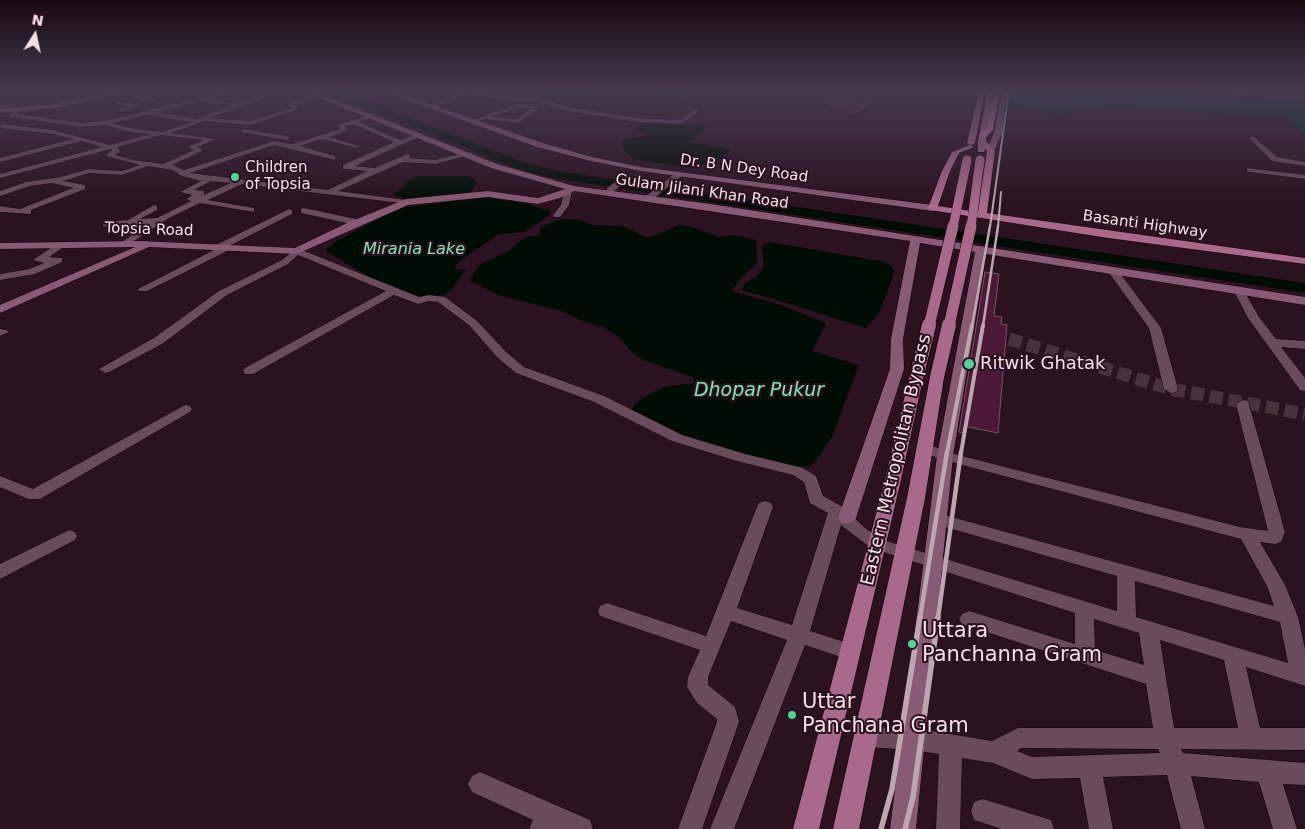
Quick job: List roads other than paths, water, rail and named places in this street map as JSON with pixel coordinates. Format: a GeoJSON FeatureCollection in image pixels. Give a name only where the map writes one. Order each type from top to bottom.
{"type":"FeatureCollection","features":[{"type":"Feature","properties":{"kind":"highway"},"geometry":{"type":"LineString","coordinates":[[983,138],[990,129]]}},
{"type":"Feature","properties":{"kind":"main road","name":"Eastern Metropolitan Bypass"},"geometry":{"type":"LineString","coordinates":[[806,829],[957,211],[974,129]]}},
{"type":"Feature","properties":{"kind":"main road"},"geometry":{"type":"LineString","coordinates":[[846,829],[905,552],[935,452],[937,377],[972,222],[985,129]]}},
{"type":"Feature","properties":{"kind":"main road"},"geometry":{"type":"LineString","coordinates":[[982,215],[991,149],[983,138]]}},
{"type":"Feature","properties":{"kind":"main road"},"geometry":{"type":"LineString","coordinates":[[933,208],[946,171],[956,152],[970,147]]}},
{"type":"Feature","properties":{"kind":"main road","name":"Basanti Highway"},"geometry":{"type":"LineString","coordinates":[[933,208],[1108,235],[1305,262]]}},
{"type":"Feature","properties":{"kind":"street"},"geometry":{"type":"LineString","coordinates":[[25,129],[113,147],[117,151],[109,155],[132,162],[165,166],[183,173],[211,179],[242,181],[406,202],[488,194],[538,201],[557,196],[570,189]]}},
{"type":"Feature","properties":{"kind":"street"},"geometry":{"type":"LineString","coordinates":[[37,130],[42,129]]}},
{"type":"Feature","properties":{"kind":"street"},"geometry":{"type":"LineString","coordinates":[[124,129],[213,139],[191,147],[200,150],[165,166]]}},
{"type":"Feature","properties":{"kind":"street"},"geometry":{"type":"LineString","coordinates":[[0,176],[113,147],[175,129]]}},
{"type":"Feature","properties":{"kind":"street"},"geometry":{"type":"LineString","coordinates":[[274,152],[344,130],[342,129]]}},
{"type":"Feature","properties":{"kind":"street"},"geometry":{"type":"LineString","coordinates":[[369,129],[400,142]]}},
{"type":"Feature","properties":{"kind":"street","name":"Gulam Jilani Khan Road"},"geometry":{"type":"LineString","coordinates":[[405,129],[525,176],[570,189],[651,197],[1305,301]]}},
{"type":"Feature","properties":{"kind":"street","name":"Dr. B N Dey Road"},"geometry":{"type":"LineString","coordinates":[[496,129],[591,160],[933,208]]}},
{"type":"Feature","properties":{"kind":"street"},"geometry":{"type":"LineString","coordinates":[[991,149],[999,129]]}},
{"type":"Feature","properties":{"kind":"street"},"geometry":{"type":"LineString","coordinates":[[243,131],[305,142]]}},
{"type":"Feature","properties":{"kind":"street"},"geometry":{"type":"LineString","coordinates":[[376,170],[346,167],[400,142],[420,135]]}},
{"type":"Feature","properties":{"kind":"street"},"geometry":{"type":"LineString","coordinates":[[321,137],[356,147]]}},
{"type":"Feature","properties":{"kind":"street"},"geometry":{"type":"LineString","coordinates":[[1252,138],[1274,160],[1305,164]]}},
{"type":"Feature","properties":{"kind":"street"},"geometry":{"type":"LineString","coordinates":[[0,160],[79,140]]}},
{"type":"Feature","properties":{"kind":"street"},"geometry":{"type":"LineString","coordinates":[[183,173],[274,143],[293,146],[332,158]]}},
{"type":"Feature","properties":{"kind":"street"},"geometry":{"type":"LineString","coordinates":[[330,192],[408,156],[384,150]]}},
{"type":"Feature","properties":{"kind":"street"},"geometry":{"type":"LineString","coordinates":[[402,160],[428,163],[470,154]]}},
{"type":"Feature","properties":{"kind":"street"},"geometry":{"type":"LineString","coordinates":[[0,194],[89,171],[123,173],[151,164]]}},
{"type":"Feature","properties":{"kind":"street"},"geometry":{"type":"LineString","coordinates":[[1250,170],[1305,178]]}},
{"type":"Feature","properties":{"kind":"street"},"geometry":{"type":"LineString","coordinates":[[651,197],[680,174]]}},
{"type":"Feature","properties":{"kind":"street"},"geometry":{"type":"LineString","coordinates":[[211,179],[184,192],[201,193],[191,199],[251,210]]}},
{"type":"Feature","properties":{"kind":"street"},"geometry":{"type":"LineString","coordinates":[[610,190],[625,180]]}},
{"type":"Feature","properties":{"kind":"street"},"geometry":{"type":"LineString","coordinates":[[0,209],[24,212],[82,187],[50,181]]}},
{"type":"Feature","properties":{"kind":"street"},"geometry":{"type":"LineString","coordinates":[[124,244],[166,216],[242,181]]}},
{"type":"Feature","properties":{"kind":"street"},"geometry":{"type":"LineString","coordinates":[[0,187],[12,190]]}},
{"type":"Feature","properties":{"kind":"street"},"geometry":{"type":"LineString","coordinates":[[557,215],[565,205],[570,189]]}},
{"type":"Feature","properties":{"kind":"street"},"geometry":{"type":"LineString","coordinates":[[105,369],[158,341],[223,293],[285,262],[297,251],[356,222],[406,202]]}},
{"type":"Feature","properties":{"kind":"street"},"geometry":{"type":"LineString","coordinates":[[127,223],[154,208]]}},
{"type":"Feature","properties":{"kind":"street"},"geometry":{"type":"LineString","coordinates":[[143,289],[289,212]]}},
{"type":"Feature","properties":{"kind":"street"},"geometry":{"type":"LineString","coordinates":[[304,212],[356,222]]}},
{"type":"Feature","properties":{"kind":"street"},"geometry":{"type":"LineString","coordinates":[[106,224],[161,221]]}},
{"type":"Feature","properties":{"kind":"street"},"geometry":{"type":"LineString","coordinates":[[722,829],[798,636],[842,514],[898,369],[897,339],[915,240]]}},
{"type":"Feature","properties":{"kind":"street"},"geometry":{"type":"LineString","coordinates":[[0,277],[31,272],[58,260],[38,260],[63,244]]}},
{"type":"Feature","properties":{"kind":"street"},"geometry":{"type":"LineString","coordinates":[[0,309],[150,244]]}},
{"type":"Feature","properties":{"kind":"street","name":"Topsia Road"},"geometry":{"type":"LineString","coordinates":[[0,246],[150,244],[297,251]]}},
{"type":"Feature","properties":{"kind":"street"},"geometry":{"type":"LineString","coordinates":[[903,829],[937,519],[935,452],[981,250]]}},
{"type":"Feature","properties":{"kind":"street"},"geometry":{"type":"LineString","coordinates":[[297,251],[418,301],[429,298],[441,299],[473,323],[502,355],[520,370],[614,405],[635,418],[677,438],[742,458],[798,471],[811,480],[816,499],[842,514],[859,532],[877,544],[1303,676]]}},
{"type":"Feature","properties":{"kind":"street"},"geometry":{"type":"LineString","coordinates":[[1112,270],[1155,328],[1171,389]]}},
{"type":"Feature","properties":{"kind":"street"},"geometry":{"type":"LineString","coordinates":[[249,371],[394,291]]}},
{"type":"Feature","properties":{"kind":"street"},"geometry":{"type":"LineString","coordinates":[[1239,291],[1270,342],[1305,387]]}},
{"type":"Feature","properties":{"kind":"street"},"geometry":{"type":"LineString","coordinates":[[1270,342],[1305,345]]}},
{"type":"Feature","properties":{"kind":"street"},"geometry":{"type":"LineString","coordinates":[[935,452],[1247,535],[1275,538],[1277,532],[1243,404]]}},
{"type":"Feature","properties":{"kind":"street"},"geometry":{"type":"LineString","coordinates":[[0,481],[34,495],[185,409]]}},
{"type":"Feature","properties":{"kind":"street"},"geometry":{"type":"LineString","coordinates":[[690,829],[728,729],[727,714],[704,696],[697,686],[698,677],[726,612],[765,507]]}},
{"type":"Feature","properties":{"kind":"street"},"geometry":{"type":"LineString","coordinates":[[937,519],[1288,617]]}},
{"type":"Feature","properties":{"kind":"street"},"geometry":{"type":"LineString","coordinates":[[1247,535],[1276,585],[1288,617],[1303,676]]}},
{"type":"Feature","properties":{"kind":"street"},"geometry":{"type":"LineString","coordinates":[[0,572],[69,536]]}},
{"type":"Feature","properties":{"kind":"street"},"geometry":{"type":"LineString","coordinates":[[1126,572],[1127,621]]}},
{"type":"Feature","properties":{"kind":"street"},"geometry":{"type":"LineString","coordinates":[[1084,608],[1085,656]]}},
{"type":"Feature","properties":{"kind":"street"},"geometry":{"type":"LineString","coordinates":[[607,611],[711,646]]}},
{"type":"Feature","properties":{"kind":"street"},"geometry":{"type":"LineString","coordinates":[[726,612],[850,652]]}},
{"type":"Feature","properties":{"kind":"street"},"geometry":{"type":"LineString","coordinates":[[969,620],[1156,678]]}},
{"type":"Feature","properties":{"kind":"street"},"geometry":{"type":"LineString","coordinates":[[1148,627],[1165,738],[1176,764],[1193,829]]}},
{"type":"Feature","properties":{"kind":"street"},"geometry":{"type":"LineString","coordinates":[[1233,654],[1251,738]]}},
{"type":"Feature","properties":{"kind":"street"},"geometry":{"type":"LineString","coordinates":[[866,737],[913,739],[994,752],[1032,768],[1176,764],[1305,774]]}},
{"type":"Feature","properties":{"kind":"street"},"geometry":{"type":"LineString","coordinates":[[994,752],[1018,738],[1305,738]]}},
{"type":"Feature","properties":{"kind":"street"},"geometry":{"type":"LineString","coordinates":[[948,829],[951,745]]}},
{"type":"Feature","properties":{"kind":"street"},"geometry":{"type":"LineString","coordinates":[[1089,767],[1101,829]]}},
{"type":"Feature","properties":{"kind":"street"},"geometry":{"type":"LineString","coordinates":[[1267,771],[1285,829]]}},
{"type":"Feature","properties":{"kind":"street"},"geometry":{"type":"LineString","coordinates":[[480,784],[545,822],[581,829]]}},
{"type":"Feature","properties":{"kind":"street"},"geometry":{"type":"LineString","coordinates":[[983,811],[1042,829]]}},
{"type":"Feature","properties":{"kind":"water"},"geometry":{"type":"Polygon","coordinates":[[[419,129],[439,129],[526,163],[557,171],[1305,283],[1305,293],[559,179],[523,171],[419,129]]]}},
{"type":"Feature","properties":{"kind":"water"},"geometry":{"type":"Polygon","coordinates":[[[638,129],[704,129],[690,142],[732,150],[717,161],[692,168],[637,160],[626,154],[622,143],[625,139],[651,135],[636,131],[638,129]]]}},
{"type":"Feature","properties":{"kind":"water"},"geometry":{"type":"Polygon","coordinates":[[[419,176],[466,176],[473,178],[477,182],[471,192],[468,193],[407,199],[392,195],[409,183],[404,182],[419,176]]]}},
{"type":"Feature","properties":{"kind":"water","name":"Mirania Lake"},"geometry":{"type":"Polygon","coordinates":[[[487,197],[527,204],[549,211],[551,214],[524,232],[499,234],[461,260],[454,268],[466,270],[451,290],[443,295],[426,298],[384,285],[325,251],[335,242],[398,208],[487,197]]]}},
{"type":"Feature","properties":{"kind":"water","name":"Dhopar Pukur"},"geometry":{"type":"Polygon","coordinates":[[[560,219],[579,220],[593,225],[622,226],[648,238],[680,225],[692,227],[719,237],[734,235],[756,240],[757,263],[740,279],[732,291],[784,306],[823,322],[826,324],[812,351],[859,365],[832,437],[815,462],[809,467],[781,464],[686,439],[633,413],[632,409],[635,404],[644,397],[664,387],[694,383],[693,377],[643,360],[633,353],[618,336],[604,328],[562,311],[498,295],[469,280],[479,265],[507,252],[524,238],[539,235],[541,232],[539,229],[560,219]]]}},
{"type":"Feature","properties":{"kind":"water"},"geometry":{"type":"Polygon","coordinates":[[[769,242],[880,261],[890,265],[894,270],[893,277],[879,313],[866,328],[764,296],[745,292],[742,290],[745,283],[757,276],[764,266],[762,246],[769,242]]]}},
{"type":"Feature","properties":{"kind":"tunnel"},"geometry":{"type":"LineString","coordinates":[[1009,339],[1171,389],[1305,414]]}},
{"type":"Feature","properties":{"kind":"railway"},"geometry":{"type":"LineString","coordinates":[[990,227],[1004,129]]}},
{"type":"Feature","properties":{"kind":"railway"},"geometry":{"type":"LineString","coordinates":[[998,227],[1001,192]]}},
{"type":"Feature","properties":{"kind":"railway"},"geometry":{"type":"LineString","coordinates":[[972,326],[990,226]]}},
{"type":"Feature","properties":{"kind":"railway"},"geometry":{"type":"LineString","coordinates":[[983,326],[998,226]]}},
{"type":"Feature","properties":{"kind":"railway"},"geometry":{"type":"LineString","coordinates":[[947,453],[972,325]]}},
{"type":"Feature","properties":{"kind":"railway"},"geometry":{"type":"LineString","coordinates":[[961,453],[983,325]]}},
{"type":"Feature","properties":{"kind":"railway"},"geometry":{"type":"LineString","coordinates":[[920,618],[947,452]]}},
{"type":"Feature","properties":{"kind":"railway"},"geometry":{"type":"LineString","coordinates":[[938,618],[961,452]]}},
{"type":"Feature","properties":{"kind":"railway"},"geometry":{"type":"LineString","coordinates":[[881,829],[892,789],[920,617]]}},
{"type":"Feature","properties":{"kind":"railway"},"geometry":{"type":"LineString","coordinates":[[905,829],[913,797],[938,617]]}},
{"type":"Feature","properties":{"kind":"place","name":"Children of Topsia"},"geometry":{"type":"Point","coordinates":[235,177]}},
{"type":"Feature","properties":{"kind":"place","name":"Ritwik Ghatak"},"geometry":{"type":"Point","coordinates":[969,364]}},
{"type":"Feature","properties":{"kind":"place","name":"Uttara Panchanna Gram"},"geometry":{"type":"Point","coordinates":[912,644]}},
{"type":"Feature","properties":{"kind":"place","name":"Uttar Panchana Gram"},"geometry":{"type":"Point","coordinates":[792,715]}}]}
